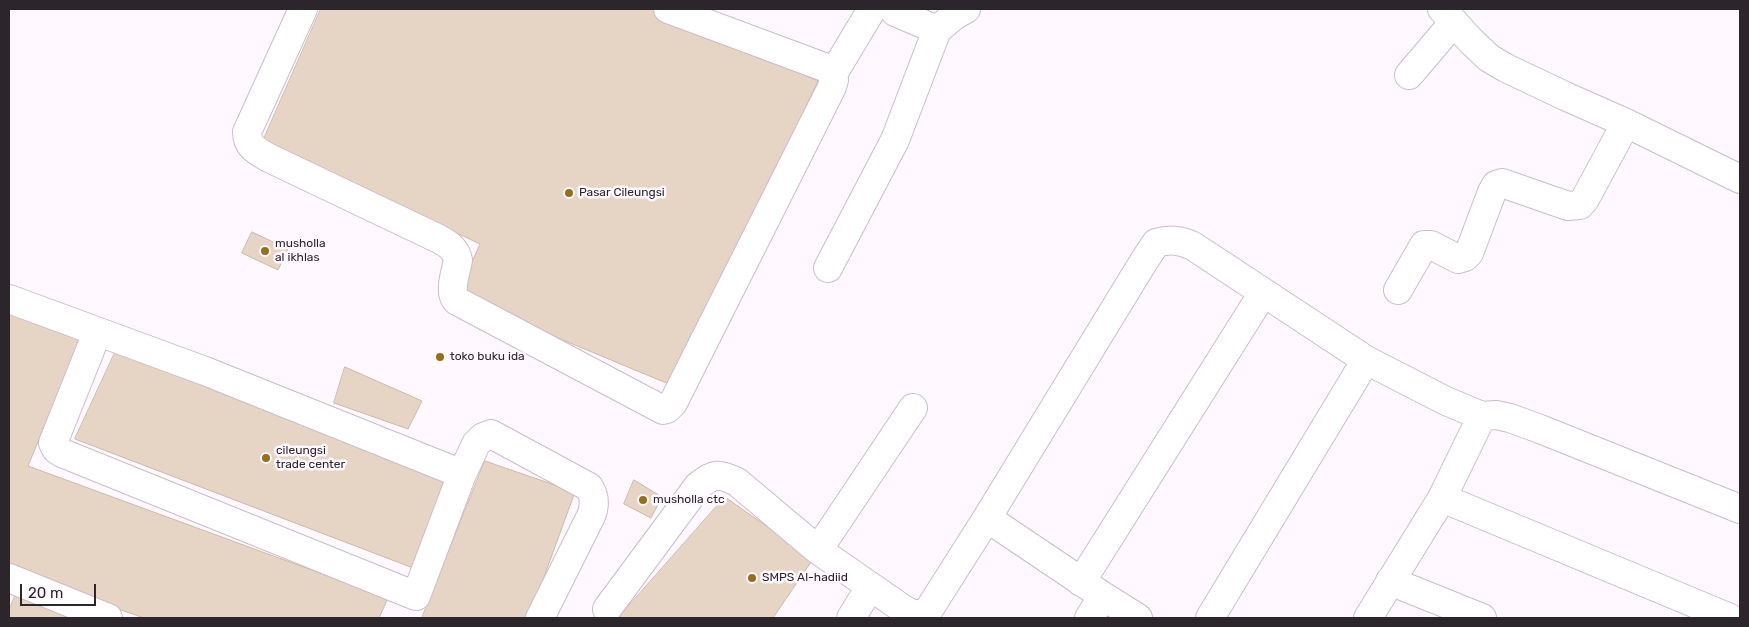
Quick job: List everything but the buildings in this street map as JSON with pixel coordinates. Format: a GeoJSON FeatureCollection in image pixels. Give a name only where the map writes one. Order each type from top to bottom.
{"type":"FeatureCollection","features":[{"type":"Feature","properties":{"kind":"street"},"geometry":{"type":"LineString","coordinates":[[303,9],[247,132],[247,141],[269,158],[452,247],[457,256],[452,293],[454,299],[663,410],[673,403],[834,80],[833,74],[829,69],[668,9]]}},
{"type":"Feature","properties":{"kind":"street"},"geometry":{"type":"LineString","coordinates":[[828,268],[895,140],[938,30],[955,15],[966,9]]}},
{"type":"Feature","properties":{"kind":"street"},"geometry":{"type":"LineString","coordinates":[[833,74],[883,10],[938,30]]}},
{"type":"Feature","properties":{"kind":"street"},"geometry":{"type":"LineString","coordinates":[[1409,75],[1448,16],[1489,58],[1506,68],[1626,123],[1740,179]]}},
{"type":"Feature","properties":{"kind":"street"},"geometry":{"type":"LineString","coordinates":[[1398,290],[1424,245],[1431,245],[1458,259],[1462,259],[1469,253],[1496,185],[1502,183],[1568,206],[1580,205],[1626,123]]}},
{"type":"Feature","properties":{"kind":"street"},"geometry":{"type":"LineString","coordinates":[[607,609],[698,486],[710,476],[722,475],[737,482],[818,550],[870,587],[910,613],[923,615],[928,611],[987,518],[1156,243],[1167,240],[1181,241],[1193,246],[1366,360],[1446,401],[1482,416],[1496,415],[1510,418],[1740,509]]}},
{"type":"Feature","properties":{"kind":"street"},"geometry":{"type":"LineString","coordinates":[[1091,599],[1263,293]]}},
{"type":"Feature","properties":{"kind":"street"},"geometry":{"type":"LineString","coordinates":[[9,299],[205,372],[462,474]]}},
{"type":"Feature","properties":{"kind":"street"},"geometry":{"type":"LineString","coordinates":[[98,333],[53,443],[56,449],[411,607],[462,474],[476,444],[483,437],[491,434],[589,487],[593,493],[594,508],[540,618]]}},
{"type":"Feature","properties":{"kind":"street"},"geometry":{"type":"LineString","coordinates":[[1210,618],[1366,360]]}},
{"type":"Feature","properties":{"kind":"street"},"geometry":{"type":"LineString","coordinates":[[818,550],[913,408]]}},
{"type":"Feature","properties":{"kind":"street"},"geometry":{"type":"LineString","coordinates":[[1368,618],[1442,498],[1482,416]]}},
{"type":"Feature","properties":{"kind":"street"},"geometry":{"type":"LineString","coordinates":[[1442,498],[1730,618]]}},
{"type":"Feature","properties":{"kind":"street"},"geometry":{"type":"LineString","coordinates":[[987,518],[1091,599],[1138,618]]}},
{"type":"Feature","properties":{"kind":"street"},"geometry":{"type":"LineString","coordinates":[[9,578],[108,618]]}},
{"type":"Feature","properties":{"kind":"street"},"geometry":{"type":"LineString","coordinates":[[1390,581],[1482,618]]}},
{"type":"Feature","properties":{"kind":"street"},"geometry":{"type":"LineString","coordinates":[[852,618],[870,587]]}},
{"type":"Feature","properties":{"kind":"place","name":"Pasar Cileungsi"},"geometry":{"type":"Point","coordinates":[569,193]}},
{"type":"Feature","properties":{"kind":"place","name":"musholla al ikhlas"},"geometry":{"type":"Point","coordinates":[265,251]}},
{"type":"Feature","properties":{"kind":"place","name":"toko buku ida"},"geometry":{"type":"Point","coordinates":[440,357]}},
{"type":"Feature","properties":{"kind":"place","name":"cileungsi trade center"},"geometry":{"type":"Point","coordinates":[266,458]}},
{"type":"Feature","properties":{"kind":"place","name":"musholla ctc"},"geometry":{"type":"Point","coordinates":[643,500]}},
{"type":"Feature","properties":{"kind":"place","name":"SMPS Al-hadiid"},"geometry":{"type":"Point","coordinates":[752,578]}}]}
